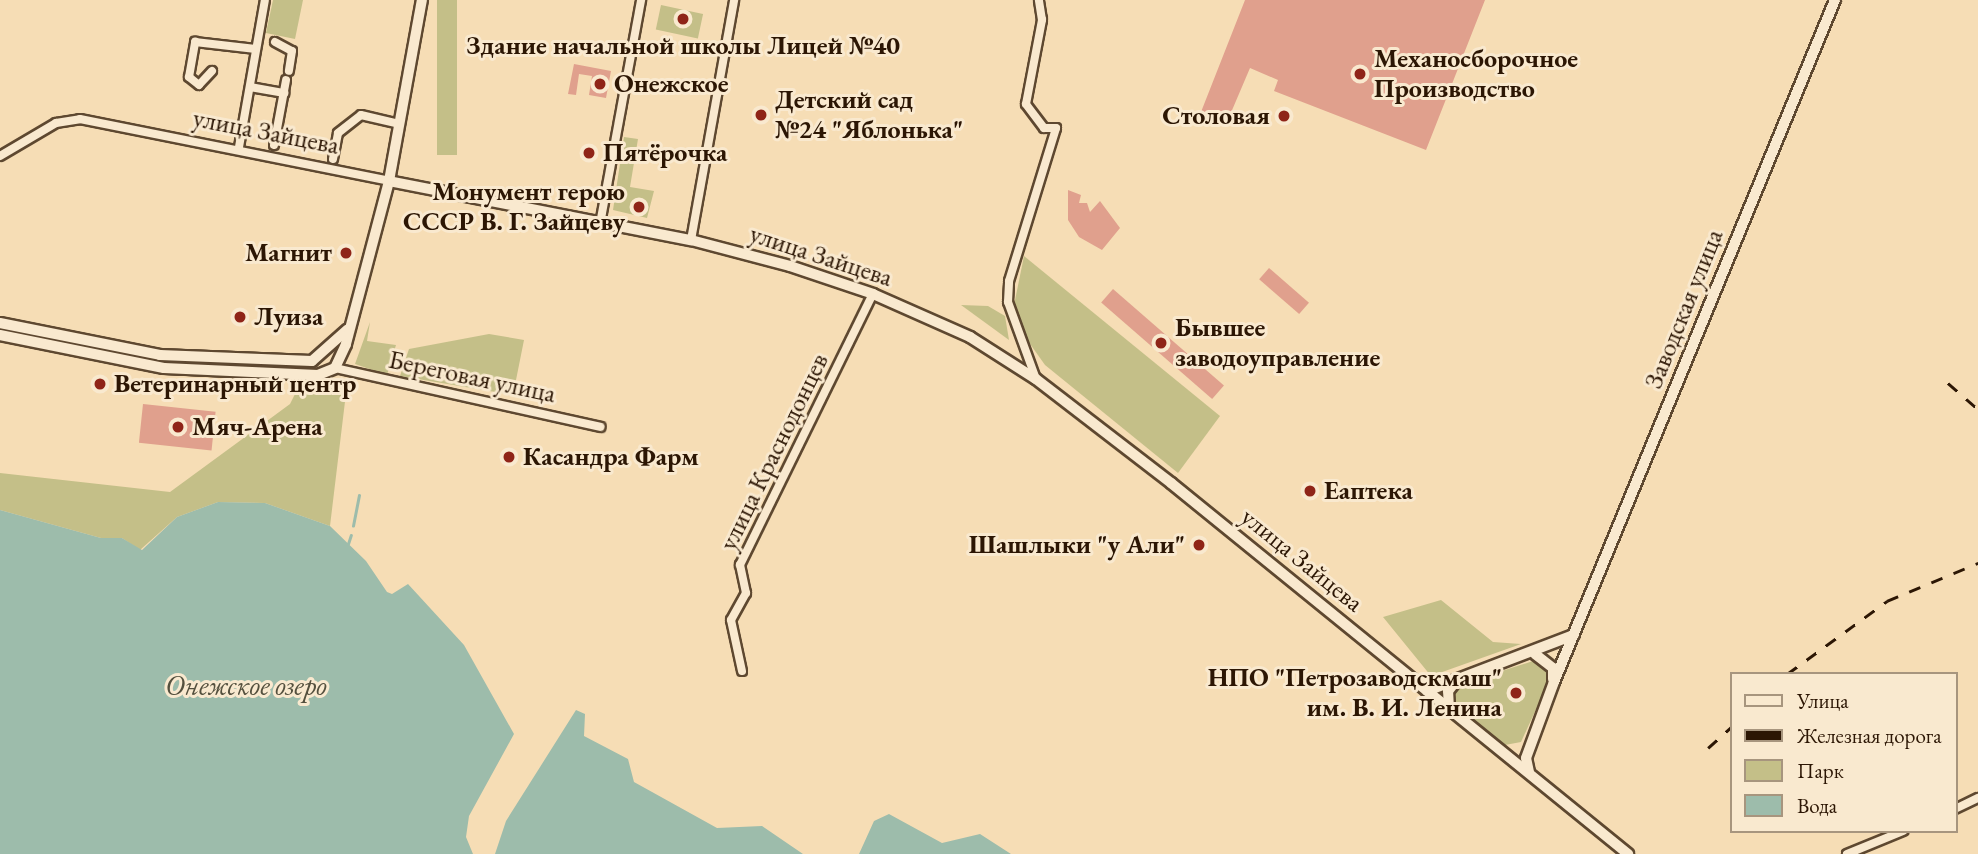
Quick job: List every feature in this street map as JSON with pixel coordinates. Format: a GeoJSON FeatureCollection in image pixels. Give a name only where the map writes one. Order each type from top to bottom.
{"type":"FeatureCollection","features":[{"type":"Feature","properties":{"kind":"main road"},"geometry":{"type":"LineString","coordinates":[[331,371],[348,328],[389,181],[422,0]]}},
{"type":"Feature","properties":{"kind":"main road","name":"Заводская улица"},"geometry":{"type":"LineString","coordinates":[[1529,746],[1835,0]]}},
{"type":"Feature","properties":{"kind":"main road","name":"улица Зайцева"},"geometry":{"type":"LineString","coordinates":[[389,181],[691,240],[873,294],[970,337],[1036,379],[1628,854]]}},
{"type":"Feature","properties":{"kind":"main road"},"geometry":{"type":"LineString","coordinates":[[0,323],[160,355],[312,360],[322,356],[348,328]]}},
{"type":"Feature","properties":{"kind":"main road"},"geometry":{"type":"LineString","coordinates":[[0,335],[164,368],[331,371]]}},
{"type":"Feature","properties":{"kind":"main road"},"geometry":{"type":"LineString","coordinates":[[322,356],[332,359],[331,371]]}},
{"type":"Feature","properties":{"kind":"main road"},"geometry":{"type":"LineString","coordinates":[[1427,691],[1535,654],[1574,635]]}},
{"type":"Feature","properties":{"kind":"main road"},"geometry":{"type":"LineString","coordinates":[[1535,654],[1553,668],[1553,682]]}},
{"type":"Feature","properties":{"kind":"main road"},"geometry":{"type":"LineString","coordinates":[[1449,709],[1448,691],[1457,680]]}},
{"type":"Feature","properties":{"kind":"main road"},"geometry":{"type":"LineString","coordinates":[[1501,750],[1529,746],[1530,774]]}},
{"type":"Feature","properties":{"kind":"street"},"geometry":{"type":"LineString","coordinates":[[240,147],[265,0]]}},
{"type":"Feature","properties":{"kind":"street"},"geometry":{"type":"LineString","coordinates":[[600,224],[641,0]]}},
{"type":"Feature","properties":{"kind":"street"},"geometry":{"type":"LineString","coordinates":[[691,240],[734,0]]}},
{"type":"Feature","properties":{"kind":"street"},"geometry":{"type":"LineString","coordinates":[[1036,379],[1009,302],[1012,271],[1056,128],[1044,128],[1026,104],[1042,20],[1039,0]]}},
{"type":"Feature","properties":{"kind":"street"},"geometry":{"type":"LineString","coordinates":[[212,71],[199,85],[189,77],[195,42],[256,49]]}},
{"type":"Feature","properties":{"kind":"street"},"geometry":{"type":"LineString","coordinates":[[274,145],[292,51],[275,42]]}},
{"type":"Feature","properties":{"kind":"street"},"geometry":{"type":"LineString","coordinates":[[250,87],[284,93]]}},
{"type":"Feature","properties":{"kind":"street"},"geometry":{"type":"LineString","coordinates":[[333,159],[338,133],[361,116],[399,124]]}},
{"type":"Feature","properties":{"kind":"street","name":"улица Зайцева"},"geometry":{"type":"LineString","coordinates":[[0,156],[56,123],[80,119],[240,147],[389,181]]}},
{"type":"Feature","properties":{"kind":"street","name":"улица Краснодонцев"},"geometry":{"type":"LineString","coordinates":[[742,671],[731,620],[746,593],[740,565],[873,294]]}},
{"type":"Feature","properties":{"kind":"street","name":"Береговая улица"},"geometry":{"type":"LineString","coordinates":[[331,371],[601,427]]}},
{"type":"Feature","properties":{"kind":"street"},"geometry":{"type":"LineString","coordinates":[[1957,808],[1978,799]]}},
{"type":"Feature","properties":{"kind":"street"},"geometry":{"type":"LineString","coordinates":[[1847,854],[1898,833]]}},
{"type":"Feature","properties":{"kind":"green space"},"geometry":{"type":"Polygon","coordinates":[[[273,0],[303,0],[295,39],[266,33],[273,0]]]}},
{"type":"Feature","properties":{"kind":"green space"},"geometry":{"type":"Polygon","coordinates":[[[437,0],[457,0],[457,155],[437,155],[437,0]]]}},
{"type":"Feature","properties":{"kind":"green space"},"geometry":{"type":"Polygon","coordinates":[[[661,5],[703,14],[698,38],[656,29],[661,5]]]}},
{"type":"Feature","properties":{"kind":"green space"},"geometry":{"type":"Polygon","coordinates":[[[624,137],[638,139],[630,187],[654,191],[647,218],[613,210],[624,137]]]}},
{"type":"Feature","properties":{"kind":"green space"},"geometry":{"type":"Polygon","coordinates":[[[1024,256],[1220,416],[1178,473],[1045,365],[1023,334],[1014,305],[1024,256]]]}},
{"type":"Feature","properties":{"kind":"green space"},"geometry":{"type":"Polygon","coordinates":[[[961,305],[988,306],[1005,316],[1009,340],[961,305]]]}},
{"type":"Feature","properties":{"kind":"green space"},"geometry":{"type":"Polygon","coordinates":[[[370,322],[367,341],[396,345],[387,375],[355,364],[370,322]]]}},
{"type":"Feature","properties":{"kind":"green space"},"geometry":{"type":"Polygon","coordinates":[[[489,334],[524,340],[513,395],[400,376],[409,349],[489,334]]]}},
{"type":"Feature","properties":{"kind":"green space"},"geometry":{"type":"Polygon","coordinates":[[[301,382],[347,385],[330,526],[265,503],[218,502],[177,517],[140,550],[122,538],[101,538],[0,510],[0,473],[170,492],[290,404],[301,382]]]}},
{"type":"Feature","properties":{"kind":"green space"},"geometry":{"type":"Polygon","coordinates":[[[1441,600],[1493,642],[1521,644],[1431,676],[1383,617],[1441,600]]]}},
{"type":"Feature","properties":{"kind":"green space"},"geometry":{"type":"Polygon","coordinates":[[[1533,661],[1543,664],[1549,681],[1521,742],[1505,745],[1455,704],[1453,694],[1461,684],[1533,661]]]}},
{"type":"Feature","properties":{"kind":"water","name":"Онежское озеро"},"geometry":{"type":"Polygon","coordinates":[[[218,502],[265,503],[330,526],[366,561],[387,592],[392,594],[408,584],[464,645],[514,734],[469,816],[466,837],[473,854],[0,854],[0,510],[101,538],[122,538],[142,550],[177,517],[218,502]]]}},
{"type":"Feature","properties":{"kind":"water"},"geometry":{"type":"Polygon","coordinates":[[[576,710],[585,714],[584,736],[628,759],[634,782],[717,828],[762,826],[803,854],[495,854],[506,821],[576,710]]]}},
{"type":"Feature","properties":{"kind":"water"},"geometry":{"type":"Polygon","coordinates":[[[889,814],[942,843],[980,834],[1011,854],[859,854],[874,821],[889,814]]]}},
{"type":"Feature","properties":{"kind":"building","name":"Механосборочное Производство"},"geometry":{"type":"Polygon","coordinates":[[[1245,0],[1485,0],[1426,150],[1274,91],[1278,80],[1250,68],[1227,122],[1201,112],[1245,0]]]}},
{"type":"Feature","properties":{"kind":"building","name":"Онежское"},"geometry":{"type":"Polygon","coordinates":[[[574,64],[611,71],[606,98],[589,95],[592,76],[579,74],[576,95],[568,94],[574,64]]]}},
{"type":"Feature","properties":{"kind":"building"},"geometry":{"type":"Polygon","coordinates":[[[1068,190],[1081,195],[1079,203],[1087,203],[1090,212],[1100,201],[1120,228],[1102,250],[1079,237],[1068,220],[1068,190]]]}},
{"type":"Feature","properties":{"kind":"building"},"geometry":{"type":"Polygon","coordinates":[[[1269,268],[1309,303],[1299,314],[1259,279],[1269,268]]]}},
{"type":"Feature","properties":{"kind":"building","name":"Бывшее заводоуправление"},"geometry":{"type":"Polygon","coordinates":[[[1113,289],[1224,385],[1212,399],[1101,303],[1113,289]]]}},
{"type":"Feature","properties":{"kind":"building","name":"Мяч-Арена"},"geometry":{"type":"Polygon","coordinates":[[[143,404],[216,412],[212,450],[139,443],[143,404]]]}},
{"type":"Feature","properties":{"kind":"waterway"},"geometry":{"type":"LineString","coordinates":[[353,526],[359,496]]}},
{"type":"Feature","properties":{"kind":"waterway"},"geometry":{"type":"LineString","coordinates":[[348,544],[351,535]]}},
{"type":"Feature","properties":{"kind":"railway"},"geometry":{"type":"LineString","coordinates":[[1948,383],[1978,409]]}},
{"type":"Feature","properties":{"kind":"railway"},"geometry":{"type":"LineString","coordinates":[[1790,672],[1887,601],[1978,563]]}},
{"type":"Feature","properties":{"kind":"railway"},"geometry":{"type":"LineString","coordinates":[[1708,748],[1730,728]]}},
{"type":"Feature","properties":{"kind":"place","name":"Здание начальной школы Лицей №40"},"geometry":{"type":"Point","coordinates":[683,19]}},
{"type":"Feature","properties":{"kind":"place","name":"Механосборочное Производство"},"geometry":{"type":"Point","coordinates":[1360,74]}},
{"type":"Feature","properties":{"kind":"place","name":"Онежское"},"geometry":{"type":"Point","coordinates":[600,84]}},
{"type":"Feature","properties":{"kind":"place","name":"Детский сад №24 \"Яблонька\""},"geometry":{"type":"Point","coordinates":[761,115]}},
{"type":"Feature","properties":{"kind":"place","name":"Столовая"},"geometry":{"type":"Point","coordinates":[1284,116]}},
{"type":"Feature","properties":{"kind":"place","name":"Пятёрочка"},"geometry":{"type":"Point","coordinates":[589,153]}},
{"type":"Feature","properties":{"kind":"place","name":"Монумент герою СССР В. Г. Зайцеву"},"geometry":{"type":"Point","coordinates":[639,207]}},
{"type":"Feature","properties":{"kind":"place","name":"Магнит"},"geometry":{"type":"Point","coordinates":[346,253]}},
{"type":"Feature","properties":{"kind":"place","name":"Луиза"},"geometry":{"type":"Point","coordinates":[240,317]}},
{"type":"Feature","properties":{"kind":"place","name":"Бывшее заводоуправление"},"geometry":{"type":"Point","coordinates":[1161,343]}},
{"type":"Feature","properties":{"kind":"place","name":"Ветеринарный центр"},"geometry":{"type":"Point","coordinates":[100,384]}},
{"type":"Feature","properties":{"kind":"place","name":"Мяч-Арена"},"geometry":{"type":"Point","coordinates":[178,427]}},
{"type":"Feature","properties":{"kind":"place","name":"Касандра Фарм"},"geometry":{"type":"Point","coordinates":[509,457]}},
{"type":"Feature","properties":{"kind":"place","name":"Еаптека"},"geometry":{"type":"Point","coordinates":[1310,491]}},
{"type":"Feature","properties":{"kind":"place","name":"Шашлыки \"у Али\""},"geometry":{"type":"Point","coordinates":[1199,545]}},
{"type":"Feature","properties":{"kind":"place","name":"НПО \"Петрозаводскмаш\" им. В. И. Ленина"},"geometry":{"type":"Point","coordinates":[1516,693]}}]}
